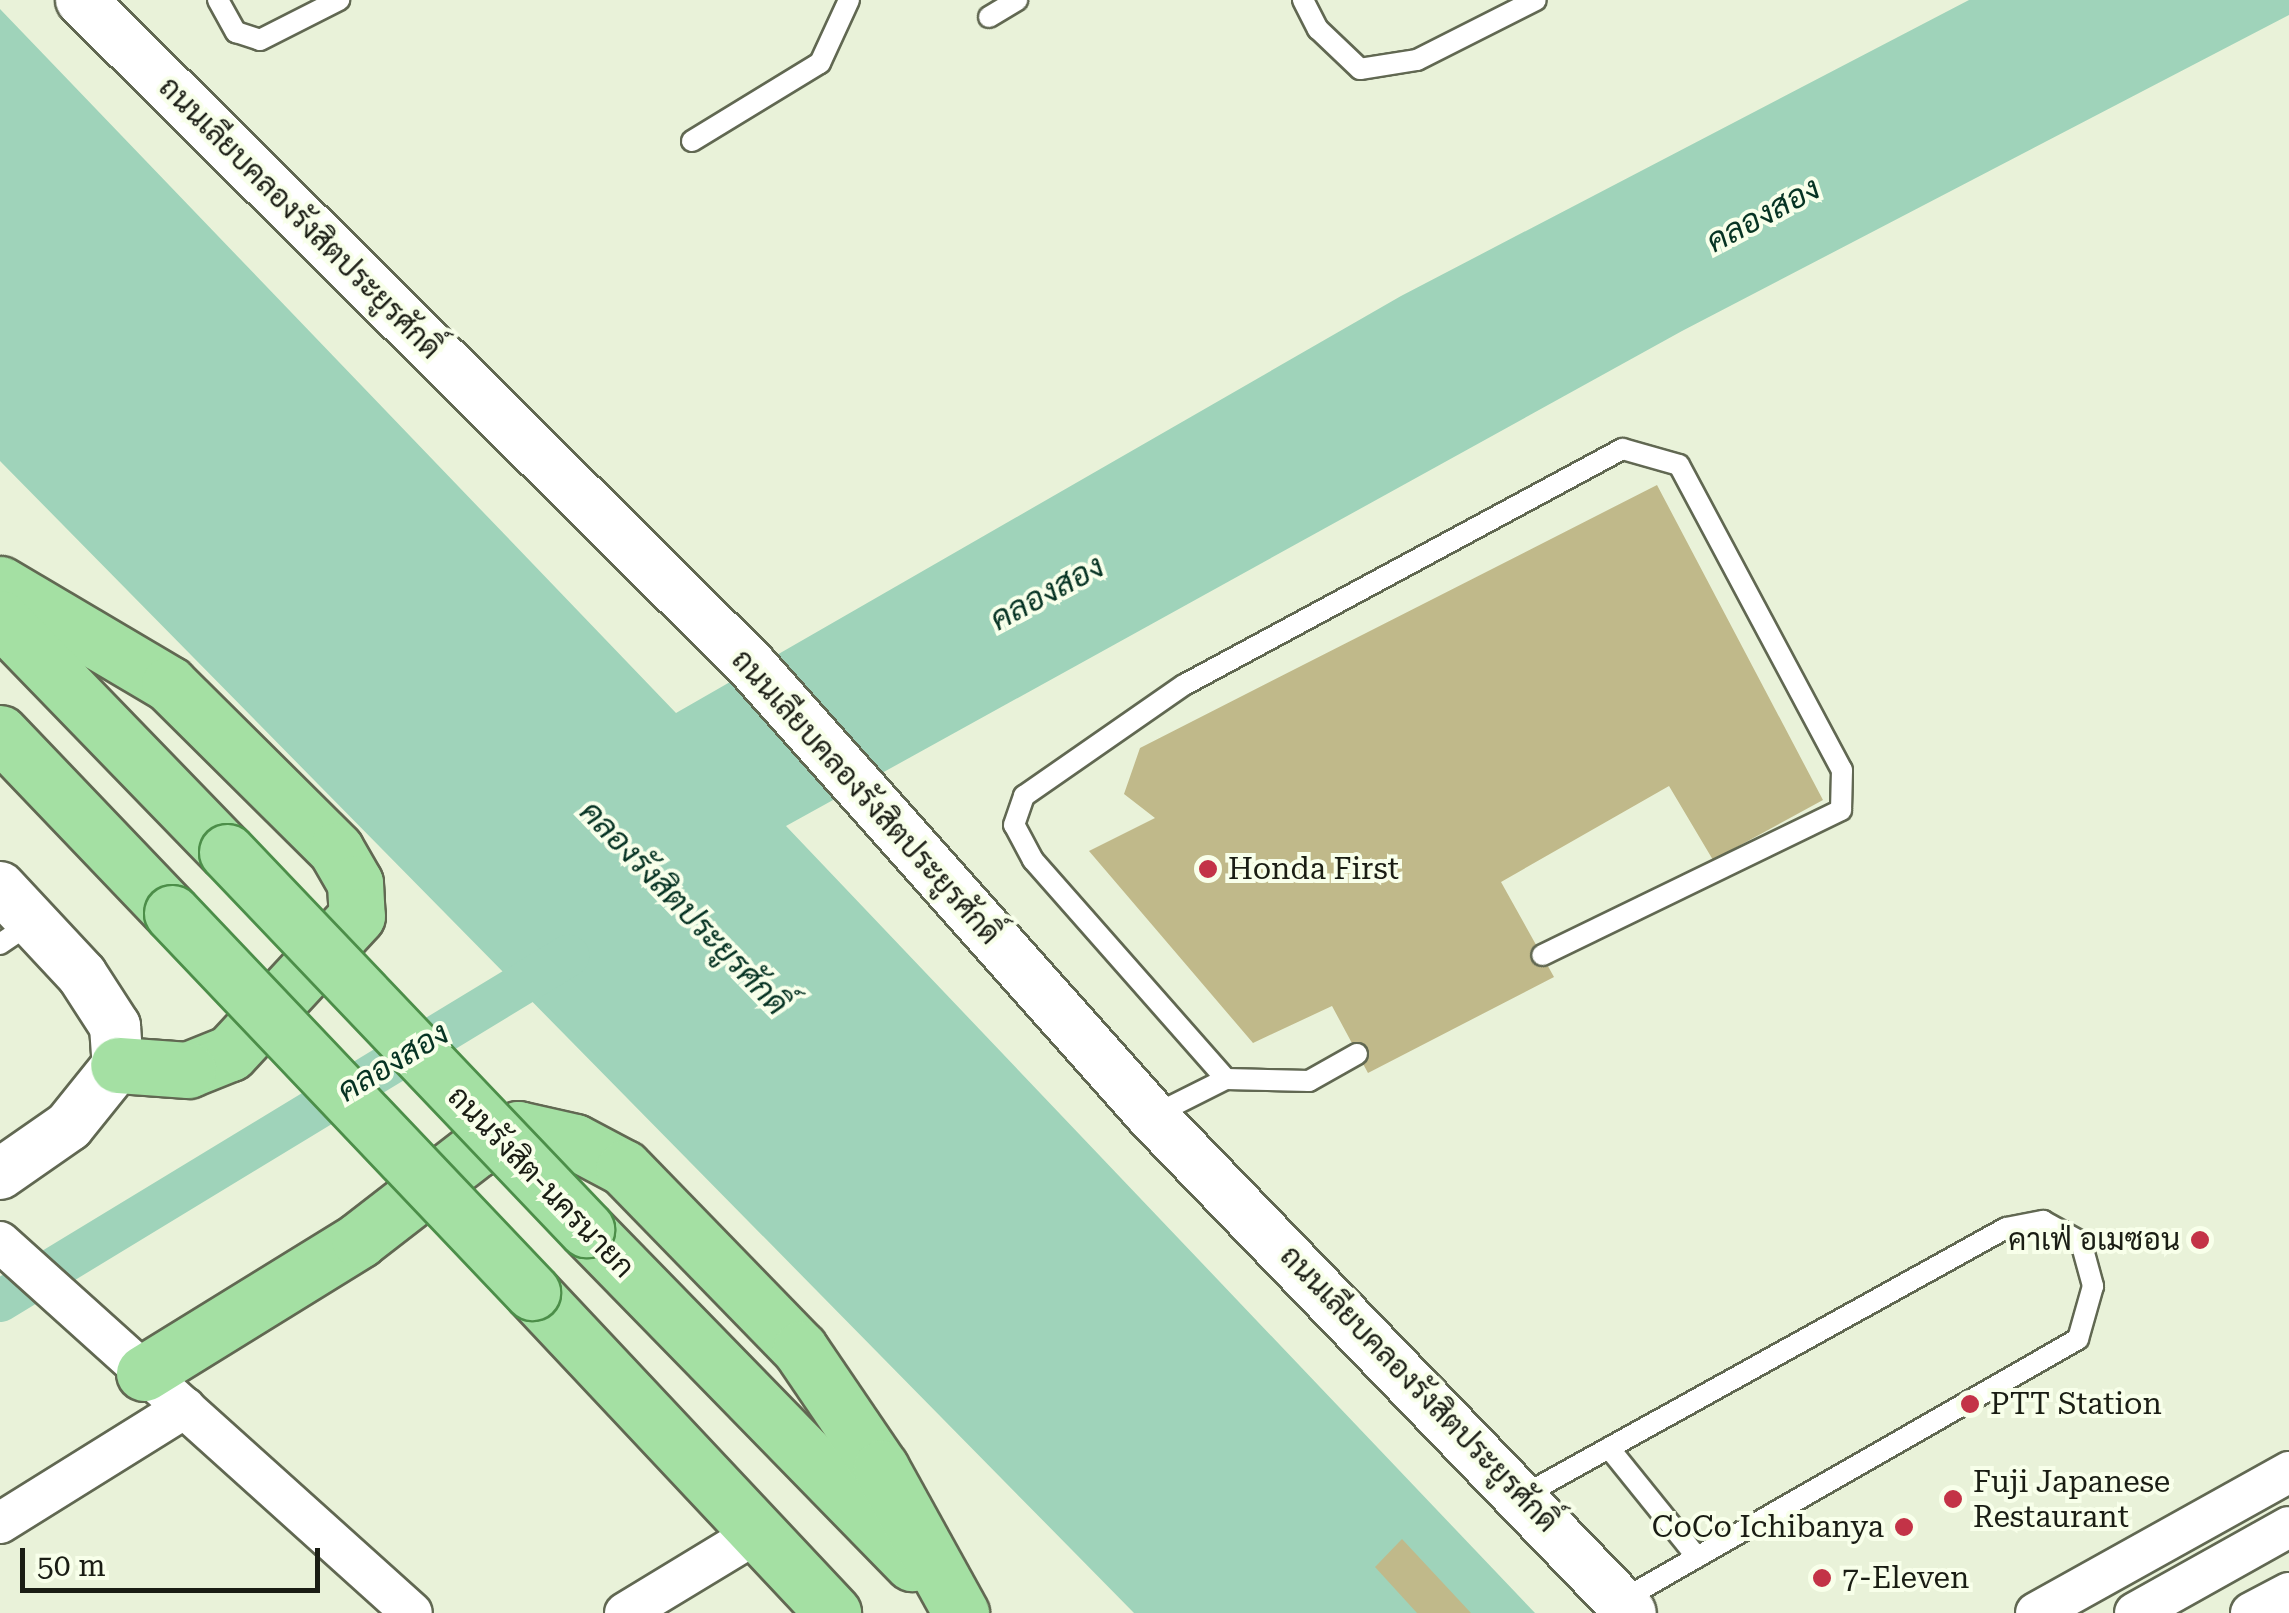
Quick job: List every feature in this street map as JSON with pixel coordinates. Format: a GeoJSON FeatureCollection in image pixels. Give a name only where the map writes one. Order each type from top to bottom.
{"type":"FeatureCollection","features":[{"type":"Feature","properties":{"kind":"main road"},"geometry":{"type":"LineString","coordinates":[[0,584],[168,684],[336,850],[355,883],[357,916],[230,1053],[188,1070],[118,1066]]}},
{"type":"Feature","properties":{"kind":"main road","name":"ถนนรังสิต-นครนายก"},"geometry":{"type":"LineString","coordinates":[[0,618],[961,1613]]}},
{"type":"Feature","properties":{"kind":"main road"},"geometry":{"type":"LineString","coordinates":[[0,733],[834,1613]]}},
{"type":"Feature","properties":{"kind":"main road"},"geometry":{"type":"LineString","coordinates":[[139,1368],[358,1240],[475,1150],[518,1129],[575,1142],[624,1168],[800,1349],[882,1468],[961,1613]]}},
{"type":"Feature","properties":{"kind":"street","name":"ถนนเลียบคลองรังสิตประยูรศักดิ์"},"geometry":{"type":"LineString","coordinates":[[81,0],[750,664],[1152,1116],[1524,1496],[1626,1607]]}},
{"type":"Feature","properties":{"kind":"street"},"geometry":{"type":"LineString","coordinates":[[0,1174],[69,1126],[118,1066],[115,1026],[11,918]]}},
{"type":"Feature","properties":{"kind":"street"},"geometry":{"type":"LineString","coordinates":[[0,1242],[412,1613]]}},
{"type":"Feature","properties":{"kind":"street"},"geometry":{"type":"LineString","coordinates":[[0,1524],[186,1408]]}},
{"type":"Feature","properties":{"kind":"street"},"geometry":{"type":"LineString","coordinates":[[2036,1613],[2289,1472]]}},
{"type":"Feature","properties":{"kind":"street"},"geometry":{"type":"LineString","coordinates":[[2134,1613],[2289,1527]]}},
{"type":"Feature","properties":{"kind":"street"},"geometry":{"type":"LineString","coordinates":[[625,1613],[756,1533]]}},
{"type":"Feature","properties":{"kind":"street"},"geometry":{"type":"LineString","coordinates":[[2252,1613],[2289,1593]]}},
{"type":"Feature","properties":{"kind":"lane"},"geometry":{"type":"LineString","coordinates":[[218,0],[236,32],[260,40],[338,0]]}},
{"type":"Feature","properties":{"kind":"lane"},"geometry":{"type":"LineString","coordinates":[[692,141],[820,63],[849,0]]}},
{"type":"Feature","properties":{"kind":"lane"},"geometry":{"type":"LineString","coordinates":[[989,18],[1017,0]]}},
{"type":"Feature","properties":{"kind":"lane"},"geometry":{"type":"LineString","coordinates":[[1302,0],[1360,69],[1417,60],[1536,0]]}},
{"type":"Feature","properties":{"kind":"lane"},"geometry":{"type":"LineString","coordinates":[[1226,1080],[1033,860],[1014,824],[1024,796],[1184,685],[1623,449],[1680,464],[1842,770],[1841,810],[1542,955]]}},
{"type":"Feature","properties":{"kind":"lane"},"geometry":{"type":"LineString","coordinates":[[1152,1116],[1226,1080],[1309,1081],[1357,1054]]}},
{"type":"Feature","properties":{"kind":"lane"},"geometry":{"type":"LineString","coordinates":[[1524,1496],[2006,1228],[2043,1221],[2080,1242],[2093,1286],[2078,1339],[1697,1558],[1626,1607]]}},
{"type":"Feature","properties":{"kind":"lane"},"geometry":{"type":"LineString","coordinates":[[1609,1448],[1697,1558]]}},
{"type":"Feature","properties":{"kind":"water","name":"คลองรังสิตประยูรศักดิ์"},"geometry":{"type":"Polygon","coordinates":[[[1969,0],[2289,0],[2289,15],[1682,331],[786,826],[1535,1613],[1134,1613],[0,461],[0,9],[676,713],[1401,296],[1969,0]]]}},
{"type":"Feature","properties":{"kind":"building"},"geometry":{"type":"Polygon","coordinates":[[[1657,485],[1823,800],[1713,860],[1669,786],[1501,882],[1554,977],[1368,1073],[1332,1006],[1253,1043],[1089,851],[1155,818],[1124,794],[1140,748],[1657,485]]]}},
{"type":"Feature","properties":{"kind":"building"},"geometry":{"type":"Polygon","coordinates":[[[1402,1539],[1471,1613],[1417,1613],[1375,1567],[1402,1539]]]}},
{"type":"Feature","properties":{"kind":"waterway","name":"คลองสอง"},"geometry":{"type":"LineString","coordinates":[[0,1301],[568,956]]}},
{"type":"Feature","properties":{"kind":"place","name":"Honda First"},"geometry":{"type":"Point","coordinates":[1208,869]}},
{"type":"Feature","properties":{"kind":"place","name":"คาเฟ่ อเมซอน"},"geometry":{"type":"Point","coordinates":[2200,1240]}},
{"type":"Feature","properties":{"kind":"place","name":"PTT Station"},"geometry":{"type":"Point","coordinates":[1970,1404]}},
{"type":"Feature","properties":{"kind":"place","name":"Fuji Japanese Restaurant"},"geometry":{"type":"Point","coordinates":[1953,1499]}},
{"type":"Feature","properties":{"kind":"place","name":"CoCo Ichibanya"},"geometry":{"type":"Point","coordinates":[1904,1527]}},
{"type":"Feature","properties":{"kind":"place","name":"7-Eleven"},"geometry":{"type":"Point","coordinates":[1822,1578]}}]}
